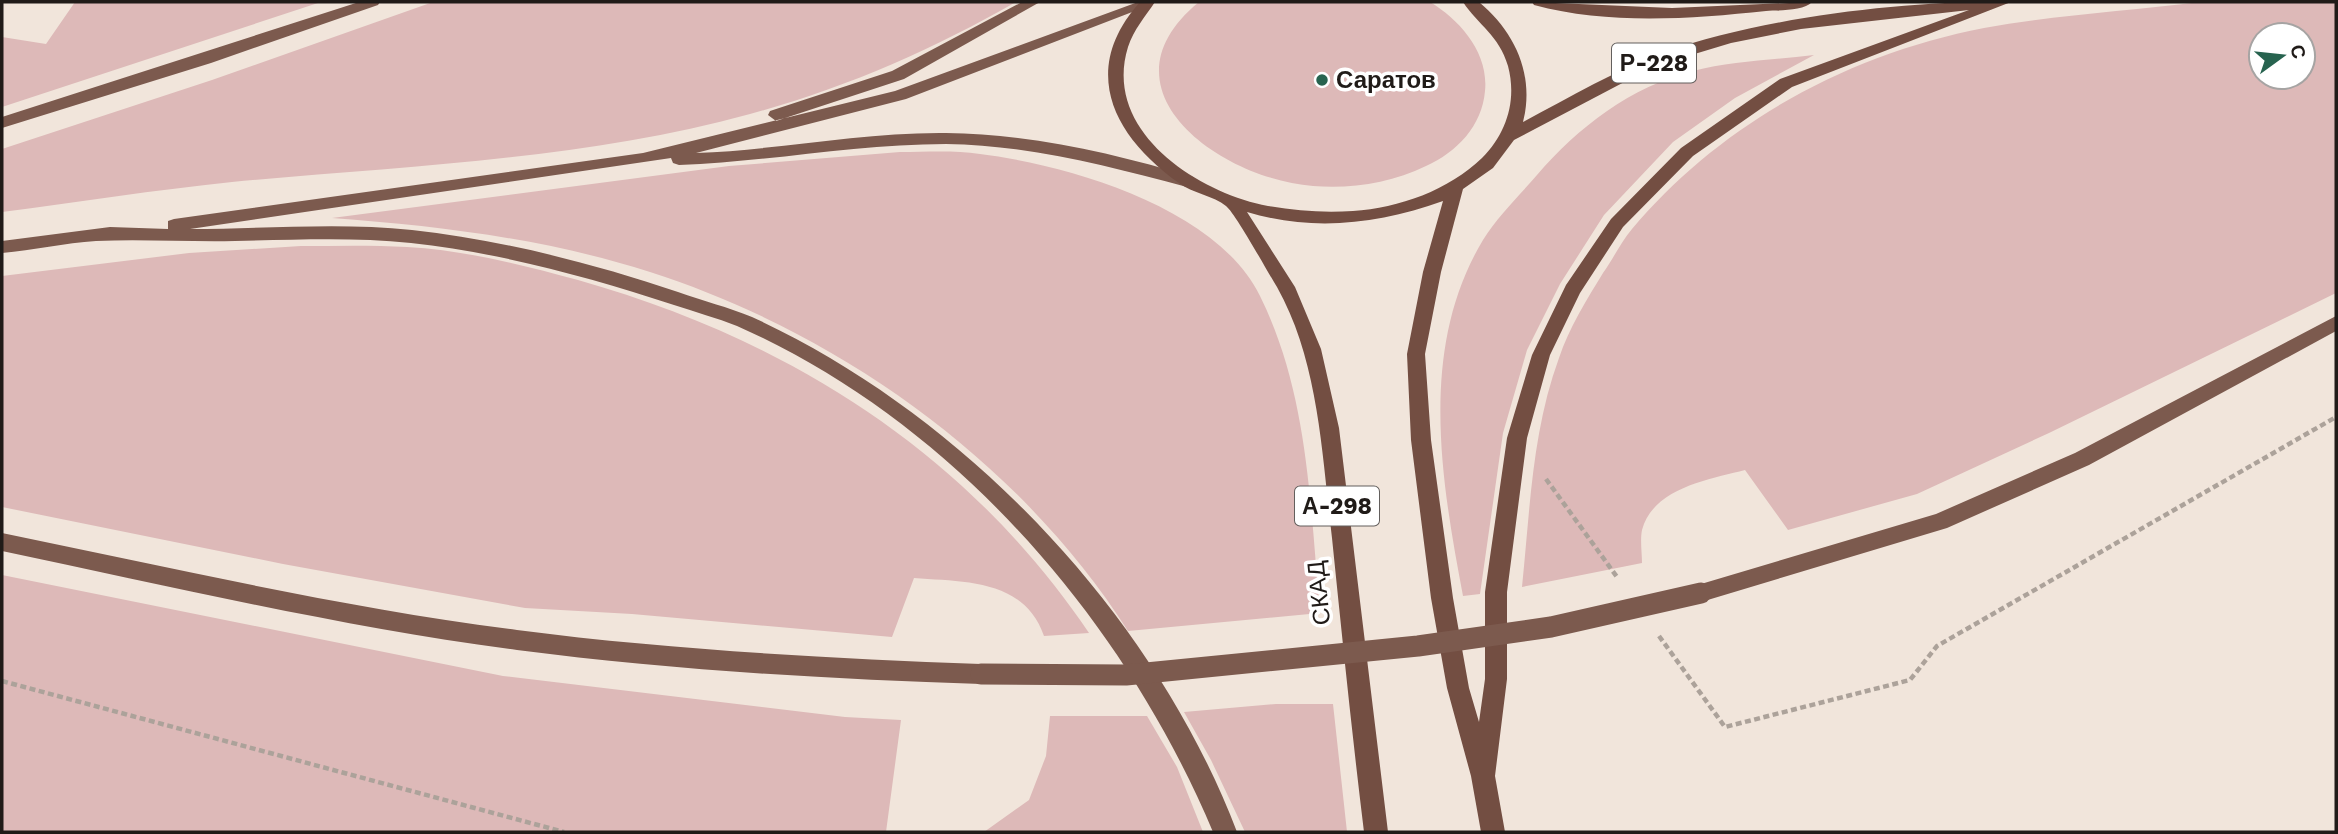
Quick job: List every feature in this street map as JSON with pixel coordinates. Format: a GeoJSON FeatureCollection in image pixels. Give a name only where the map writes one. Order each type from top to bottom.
{"type":"FeatureCollection","features":[{"type":"Feature","properties":{"kind":"highway","name":"Р-228"},"geometry":{"type":"LineString","coordinates":[[1147,3],[1131,22],[1118,51],[1115,82],[1119,103],[1143,145],[1187,181],[1232,202],[1296,216],[1349,218],[1411,207],[1455,189],[1487,165],[1509,136],[1520,98],[1514,59],[1493,24],[1470,2]]}},
{"type":"Feature","properties":{"kind":"highway","name":"Р-228"},"geometry":{"type":"LineString","coordinates":[[1539,2],[1617,13],[1727,12],[1805,2]]}},
{"type":"Feature","properties":{"kind":"highway","name":"Р-228"},"geometry":{"type":"LineString","coordinates":[[1509,136],[1641,68],[1695,47],[1811,23],[1992,2]]}},
{"type":"Feature","properties":{"kind":"highway"},"geometry":{"type":"LineString","coordinates":[[1483,776],[1496,679],[1496,592],[1517,438],[1541,355],[1572,290],[1616,223],[1687,152],[1786,83],[2004,2]]}},
{"type":"Feature","properties":{"kind":"highway"},"geometry":{"type":"LineString","coordinates":[[1455,189],[1432,272],[1416,354],[1421,440],[1442,598],[1458,688],[1483,776],[1493,832]]}},
{"type":"Feature","properties":{"kind":"highway","name":"СКАД"},"geometry":{"type":"LineString","coordinates":[[1232,202],[1286,287],[1312,349],[1329,428],[1376,832]]}},
{"type":"Feature","properties":{"kind":"main road"},"geometry":{"type":"LineString","coordinates":[[2,123],[206,59],[373,2]]}},
{"type":"Feature","properties":{"kind":"main road"},"geometry":{"type":"LineString","coordinates":[[643,159],[898,75],[1033,2]]}},
{"type":"Feature","properties":{"kind":"main road"},"geometry":{"type":"LineString","coordinates":[[2,247],[643,159],[900,95],[1147,3]]}},
{"type":"Feature","properties":{"kind":"main road"},"geometry":{"type":"LineString","coordinates":[[643,159],[736,159],[900,141],[983,140],[1078,153],[1187,181]]}},
{"type":"Feature","properties":{"kind":"main road"},"geometry":{"type":"LineString","coordinates":[[97,235],[310,232],[412,237],[532,256],[629,282],[747,323],[818,360],[886,405],[957,458],[1026,523],[1090,602],[1167,714],[1192,758],[1225,832]]}},
{"type":"Feature","properties":{"kind":"main road"},"geometry":{"type":"LineString","coordinates":[[2,542],[271,597],[516,640],[734,662],[981,674],[1126,675],[1418,646],[1551,626],[1701,593],[1940,522],[2082,458],[2336,323]]}},
{"type":"Feature","properties":{"kind":"path"},"geometry":{"type":"LineString","coordinates":[[1654,628],[1725,727],[1910,680],[1937,646],[2336,417]]}},
{"type":"Feature","properties":{"kind":"path"},"geometry":{"type":"LineString","coordinates":[[1517,438],[1622,584]]}},
{"type":"Feature","properties":{"kind":"path"},"geometry":{"type":"LineString","coordinates":[[2,681],[564,832]]}},
{"type":"Feature","properties":{"kind":"shaded area"},"geometry":{"type":"Polygon","coordinates":[[[75,2],[321,2],[2,107],[2,37],[46,44],[75,2]]]}},
{"type":"Feature","properties":{"kind":"shaded area"},"geometry":{"type":"Polygon","coordinates":[[[433,2],[1016,2],[919,52],[853,80],[785,104],[687,129],[558,152],[232,182],[2,212],[2,149],[212,80],[433,2]]]}},
{"type":"Feature","properties":{"kind":"shaded area"},"geometry":{"type":"Polygon","coordinates":[[[1199,2],[1430,2],[1462,28],[1477,51],[1485,77],[1483,104],[1479,116],[1466,136],[1448,153],[1413,172],[1385,181],[1342,187],[1313,186],[1277,180],[1241,167],[1209,148],[1182,124],[1164,97],[1159,66],[1170,35],[1199,2]]]}},
{"type":"Feature","properties":{"kind":"shaded area"},"geometry":{"type":"Polygon","coordinates":[[[2200,2],[2336,2],[2336,293],[1917,494],[1788,530],[1745,470],[1684,488],[1658,504],[1648,516],[1642,530],[1642,563],[1522,587],[1538,442],[1550,386],[1563,347],[1585,303],[1628,234],[1667,191],[1747,126],[1837,75],[1885,55],[1934,40],[1984,28],[2065,16],[2200,2]]]}},
{"type":"Feature","properties":{"kind":"shaded area"},"geometry":{"type":"Polygon","coordinates":[[[1814,55],[1735,98],[1673,142],[1604,215],[1560,284],[1527,350],[1503,433],[1480,594],[1463,596],[1443,460],[1440,415],[1442,369],[1449,325],[1463,282],[1483,240],[1501,215],[1570,141],[1627,98],[1670,78],[1693,71],[1814,55]]]}},
{"type":"Feature","properties":{"kind":"shaded area"},"geometry":{"type":"Polygon","coordinates":[[[900,152],[980,154],[1056,168],[1097,181],[1138,196],[1176,215],[1211,238],[1239,265],[1260,296],[1289,372],[1305,452],[1320,613],[1128,631],[1084,570],[1034,512],[979,459],[920,411],[856,368],[790,330],[721,298],[650,272],[572,251],[453,230],[332,218],[729,166],[900,152]]]}},
{"type":"Feature","properties":{"kind":"shaded area"},"geometry":{"type":"Polygon","coordinates":[[[301,246],[407,247],[493,259],[578,280],[655,305],[729,334],[799,370],[866,410],[928,457],[987,509],[1040,568],[1089,633],[1044,636],[1035,617],[1022,603],[1008,594],[972,583],[914,578],[892,637],[632,614],[525,608],[283,564],[2,507],[2,276],[189,253],[301,246]]]}},
{"type":"Feature","properties":{"kind":"shaded area"},"geometry":{"type":"Polygon","coordinates":[[[2,575],[503,676],[845,717],[901,720],[886,832],[2,832],[2,575]]]}},
{"type":"Feature","properties":{"kind":"shaded area"},"geometry":{"type":"Polygon","coordinates":[[[1276,704],[1333,704],[1347,832],[1245,832],[1211,760],[1184,712],[1276,704]]]}},
{"type":"Feature","properties":{"kind":"shaded area"},"geometry":{"type":"Polygon","coordinates":[[[1050,716],[1147,716],[1177,767],[1203,832],[984,832],[1029,800],[1046,756],[1050,716]]]}},
{"type":"Feature","properties":{"kind":"place","name":"Саратов"},"geometry":{"type":"Point","coordinates":[1322,80]}}]}
